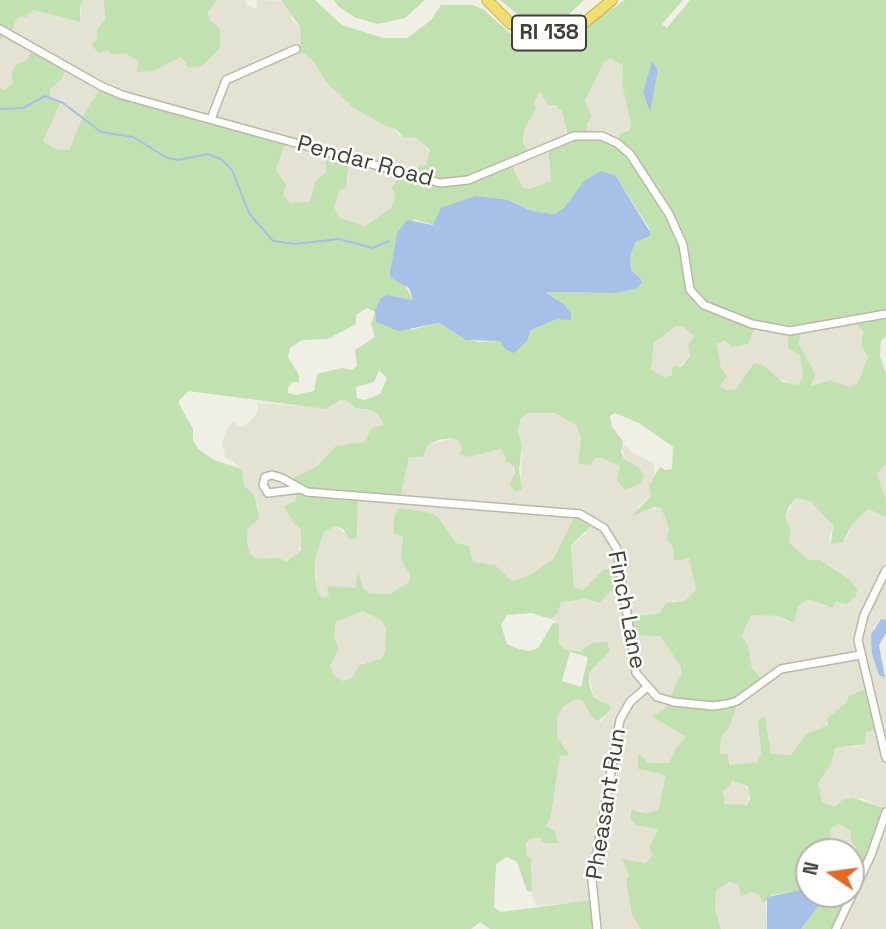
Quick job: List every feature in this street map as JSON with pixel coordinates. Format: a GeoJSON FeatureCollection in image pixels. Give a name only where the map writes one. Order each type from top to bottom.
{"type":"FeatureCollection","features":[{"type":"Feature","properties":{"kind":"highway","name":"RI 138"},"geometry":{"type":"LineString","coordinates":[[487,0],[510,23],[543,33],[562,31],[584,23],[612,0]]}},
{"type":"Feature","properties":{"kind":"highway"},"geometry":{"type":"LineString","coordinates":[[494,0],[515,19],[548,26],[578,19],[603,0]]}},
{"type":"Feature","properties":{"kind":"street","name":"Pendar Road"},"geometry":{"type":"LineString","coordinates":[[0,29],[109,90],[447,184],[489,172],[574,135],[602,136],[617,143],[630,154],[669,214],[683,245],[690,290],[704,305],[752,324],[790,331],[886,314]]}},
{"type":"Feature","properties":{"kind":"street"},"geometry":{"type":"LineString","coordinates":[[211,119],[226,80],[296,49]]}},
{"type":"Feature","properties":{"kind":"street","name":"Finch Lane"},"geometry":{"type":"LineString","coordinates":[[300,489],[268,493],[263,485],[265,477],[272,475],[307,492],[580,514],[604,528],[617,549],[636,673],[646,688],[657,697],[674,702],[727,704],[737,701],[781,669],[860,655]]}},
{"type":"Feature","properties":{"kind":"street"},"geometry":{"type":"LineString","coordinates":[[886,569],[860,625],[860,655],[886,758]]}},
{"type":"Feature","properties":{"kind":"street","name":"Pheasant Run"},"geometry":{"type":"LineString","coordinates":[[597,929],[592,880],[620,720],[630,702],[646,688]]}},
{"type":"Feature","properties":{"kind":"street"},"geometry":{"type":"LineString","coordinates":[[836,929],[871,855],[886,812]]}},
{"type":"Feature","properties":{"kind":"shaded area"},"geometry":{"type":"Polygon","coordinates":[[[84,0],[104,0],[105,20],[97,30],[97,40],[110,51],[125,53],[138,61],[137,71],[143,72],[158,69],[181,57],[186,62],[202,66],[217,49],[218,28],[209,19],[208,11],[217,0],[245,0],[246,6],[256,9],[257,0],[283,1],[291,11],[292,20],[300,27],[301,46],[296,49],[314,62],[326,82],[383,125],[396,129],[398,135],[415,137],[421,141],[431,154],[426,165],[416,176],[400,173],[394,183],[395,194],[391,208],[365,226],[340,218],[334,207],[340,190],[347,184],[349,160],[324,164],[326,172],[315,182],[310,203],[290,203],[282,195],[276,170],[286,141],[95,96],[69,150],[55,149],[43,141],[60,101],[50,97],[50,89],[27,60],[16,65],[13,83],[8,88],[0,88],[0,42],[4,33],[10,34],[18,17],[33,10],[75,21],[81,16],[80,5],[84,0]]]}},
{"type":"Feature","properties":{"kind":"shaded area"},"geometry":{"type":"Polygon","coordinates":[[[610,58],[623,66],[622,84],[631,125],[617,142],[587,134],[587,123],[591,117],[585,101],[604,63],[610,58]]]}},
{"type":"Feature","properties":{"kind":"shaded area"},"geometry":{"type":"Polygon","coordinates":[[[540,92],[562,112],[567,136],[548,146],[551,181],[529,189],[522,187],[510,161],[527,147],[523,142],[524,130],[536,108],[534,102],[540,92]]]}},
{"type":"Feature","properties":{"kind":"shaded area"},"geometry":{"type":"Polygon","coordinates":[[[852,321],[863,331],[861,345],[868,357],[858,383],[850,387],[830,380],[811,386],[813,372],[799,344],[800,331],[852,321]]]}},
{"type":"Feature","properties":{"kind":"shaded area"},"geometry":{"type":"Polygon","coordinates":[[[756,325],[788,332],[800,354],[803,377],[798,386],[777,378],[763,365],[752,368],[736,389],[726,390],[720,386],[721,368],[717,344],[728,342],[756,325]]]}},
{"type":"Feature","properties":{"kind":"shaded area"},"geometry":{"type":"Polygon","coordinates":[[[676,326],[684,327],[695,337],[688,345],[690,355],[672,375],[664,377],[651,370],[654,343],[676,326]]]}},
{"type":"Feature","properties":{"kind":"shaded area"},"geometry":{"type":"Polygon","coordinates":[[[340,400],[348,400],[360,409],[371,410],[379,416],[384,425],[370,433],[364,442],[341,447],[319,462],[297,491],[295,501],[285,506],[301,529],[303,541],[296,556],[287,562],[257,559],[250,554],[247,542],[248,528],[258,519],[258,506],[255,496],[244,485],[242,469],[225,456],[222,442],[227,429],[234,420],[236,426],[242,427],[249,422],[257,413],[258,403],[329,408],[340,400]]]}},
{"type":"Feature","properties":{"kind":"shaded area"},"geometry":{"type":"Polygon","coordinates":[[[528,413],[555,413],[576,425],[581,437],[578,463],[589,465],[595,457],[620,466],[634,488],[644,476],[639,467],[625,460],[621,446],[626,445],[630,451],[653,463],[655,474],[649,485],[651,496],[637,508],[642,511],[661,508],[669,528],[667,539],[673,548],[674,561],[689,557],[696,590],[683,601],[673,601],[660,613],[640,614],[647,634],[660,636],[681,667],[681,674],[664,710],[651,716],[686,737],[676,748],[669,763],[649,763],[639,754],[638,758],[639,769],[664,774],[665,777],[659,810],[646,813],[637,809],[658,829],[649,846],[653,855],[646,863],[623,859],[629,875],[626,879],[632,915],[641,929],[597,929],[570,903],[537,906],[532,896],[531,858],[524,851],[530,839],[556,839],[546,826],[551,816],[560,756],[570,754],[557,737],[557,717],[563,707],[575,699],[582,700],[591,716],[601,722],[611,710],[610,705],[594,698],[589,674],[609,651],[592,643],[581,651],[565,650],[559,644],[557,623],[550,619],[561,602],[586,599],[597,603],[611,591],[618,570],[600,574],[582,591],[574,587],[571,545],[587,533],[572,525],[550,562],[530,575],[512,581],[495,565],[473,562],[471,552],[456,543],[439,518],[431,513],[399,511],[393,529],[403,537],[401,560],[411,574],[409,582],[390,594],[369,594],[363,588],[358,573],[355,588],[328,587],[329,596],[322,598],[317,590],[315,559],[324,532],[335,526],[348,536],[358,533],[358,496],[401,487],[409,456],[423,457],[428,445],[452,438],[459,441],[468,457],[501,449],[514,466],[513,480],[521,485],[522,445],[518,432],[521,417],[528,413]]]}},
{"type":"Feature","properties":{"kind":"shaded area"},"geometry":{"type":"Polygon","coordinates":[[[886,464],[886,500],[877,474],[886,464]]]}},
{"type":"Feature","properties":{"kind":"shaded area"},"geometry":{"type":"Polygon","coordinates":[[[796,498],[810,501],[830,519],[833,525],[829,541],[831,544],[846,539],[852,524],[868,509],[886,517],[886,620],[881,619],[873,628],[886,676],[886,809],[864,799],[853,798],[835,807],[822,802],[818,792],[818,784],[831,764],[836,748],[861,746],[847,702],[827,718],[826,726],[806,734],[791,755],[771,755],[765,716],[759,726],[761,753],[757,762],[731,765],[727,755],[720,754],[721,738],[729,728],[738,703],[760,675],[752,668],[748,646],[742,636],[751,615],[777,616],[788,622],[793,620],[798,607],[807,598],[825,607],[835,603],[855,586],[829,564],[808,560],[789,542],[791,530],[785,517],[796,498]]]}},
{"type":"Feature","properties":{"kind":"shaded area"},"geometry":{"type":"Polygon","coordinates":[[[363,611],[381,619],[386,628],[385,651],[381,659],[371,664],[364,663],[352,678],[343,681],[333,674],[330,664],[339,649],[334,636],[336,622],[363,611]]]}},
{"type":"Feature","properties":{"kind":"shaded area"},"geometry":{"type":"Polygon","coordinates":[[[736,782],[745,786],[749,795],[745,804],[736,808],[727,804],[723,795],[727,786],[736,782]]]}},
{"type":"Feature","properties":{"kind":"shaded area"},"geometry":{"type":"Polygon","coordinates":[[[886,811],[886,929],[836,929],[844,908],[865,908],[865,842],[886,811]]]}},
{"type":"Feature","properties":{"kind":"shaded area"},"geometry":{"type":"Polygon","coordinates":[[[839,824],[851,831],[851,838],[829,838],[832,826],[839,824]]]}},
{"type":"Feature","properties":{"kind":"shaded area"},"geometry":{"type":"Polygon","coordinates":[[[735,882],[759,895],[762,903],[766,902],[767,929],[721,929],[715,909],[716,890],[719,886],[735,882]]]}},
{"type":"Feature","properties":{"kind":"green space"},"geometry":{"type":"Polygon","coordinates":[[[0,0],[84,0],[80,5],[80,22],[33,10],[26,17],[18,17],[10,34],[4,33],[0,42],[0,0]]]}},
{"type":"Feature","properties":{"kind":"green space"},"geometry":{"type":"Polygon","coordinates":[[[104,0],[217,0],[208,12],[209,19],[220,29],[220,48],[202,66],[189,68],[181,57],[154,71],[137,72],[138,61],[125,53],[111,54],[109,50],[99,53],[91,45],[97,39],[97,30],[105,20],[104,0]]]}},
{"type":"Feature","properties":{"kind":"green space"},"geometry":{"type":"Polygon","coordinates":[[[281,0],[315,0],[342,25],[383,38],[407,38],[431,20],[441,5],[472,5],[483,9],[511,34],[543,41],[567,39],[625,0],[683,0],[662,24],[667,28],[690,0],[886,0],[886,336],[881,341],[880,356],[886,374],[886,464],[877,474],[886,500],[886,517],[868,509],[852,524],[843,542],[831,544],[833,525],[810,501],[796,498],[788,508],[785,517],[791,530],[789,542],[808,560],[821,560],[850,580],[857,589],[856,596],[846,604],[836,601],[833,608],[807,599],[798,607],[794,623],[777,616],[751,615],[742,636],[748,646],[752,668],[764,681],[738,703],[729,728],[721,738],[720,754],[727,754],[730,765],[757,762],[761,753],[758,720],[765,716],[771,754],[791,755],[806,734],[828,725],[827,718],[847,702],[849,696],[866,689],[879,729],[866,732],[865,744],[836,748],[831,764],[818,784],[822,802],[835,807],[842,800],[853,798],[885,808],[865,865],[865,838],[851,838],[851,831],[839,824],[832,827],[829,838],[795,838],[795,891],[772,895],[763,904],[759,895],[752,892],[741,896],[739,885],[730,882],[716,890],[715,909],[721,929],[641,929],[632,915],[626,879],[629,875],[622,859],[646,863],[653,855],[649,847],[658,829],[636,825],[631,819],[631,810],[646,813],[659,810],[665,777],[663,774],[638,769],[638,753],[649,763],[669,763],[676,748],[686,737],[651,716],[664,710],[681,674],[681,667],[660,636],[631,635],[628,616],[660,613],[666,603],[684,601],[696,590],[689,558],[674,561],[673,548],[667,539],[669,528],[661,508],[654,507],[631,517],[651,496],[649,485],[660,467],[665,470],[672,469],[673,447],[639,423],[615,413],[610,416],[612,427],[623,441],[621,452],[625,460],[639,467],[644,476],[640,484],[625,490],[617,480],[620,466],[602,458],[595,458],[590,465],[578,464],[581,437],[576,425],[555,413],[528,413],[521,418],[518,431],[522,445],[519,470],[522,489],[515,492],[510,484],[515,472],[514,466],[505,461],[506,457],[501,449],[468,457],[460,454],[462,448],[459,441],[452,438],[438,440],[428,445],[423,457],[409,457],[400,498],[358,496],[357,538],[350,540],[343,529],[335,526],[324,532],[315,559],[317,590],[322,598],[329,596],[327,586],[355,588],[358,571],[363,588],[370,594],[390,594],[409,582],[410,574],[401,560],[403,537],[393,533],[395,514],[400,508],[431,513],[439,518],[456,543],[469,546],[473,562],[495,565],[512,581],[530,575],[553,559],[575,515],[594,523],[571,545],[574,587],[582,591],[604,569],[618,570],[623,590],[611,591],[599,603],[586,599],[561,602],[558,613],[550,619],[532,613],[507,615],[501,625],[507,644],[530,651],[538,648],[553,623],[559,624],[559,643],[565,650],[581,651],[592,643],[607,642],[610,651],[589,673],[589,685],[594,698],[610,705],[611,710],[598,721],[591,716],[582,700],[575,699],[563,707],[557,717],[557,737],[570,755],[560,756],[551,816],[546,826],[555,831],[556,839],[560,843],[544,843],[540,838],[530,839],[526,844],[526,854],[531,858],[532,892],[527,891],[517,862],[507,857],[496,864],[494,907],[501,912],[592,900],[597,929],[490,929],[480,922],[471,929],[0,929],[0,88],[5,89],[13,83],[11,74],[16,65],[27,60],[32,49],[66,68],[61,80],[50,89],[50,97],[61,101],[43,141],[55,149],[69,150],[86,110],[102,87],[286,141],[276,170],[286,185],[283,195],[290,203],[310,202],[315,182],[326,172],[324,151],[349,160],[346,188],[340,190],[334,207],[340,218],[365,226],[391,208],[395,194],[392,188],[400,173],[416,176],[418,166],[426,165],[430,150],[415,137],[404,138],[396,129],[383,125],[353,107],[326,82],[314,62],[304,54],[294,51],[301,45],[300,27],[281,0]],[[610,58],[604,63],[585,101],[592,117],[587,123],[587,134],[617,142],[621,133],[628,131],[631,124],[622,84],[623,66],[610,58]],[[652,61],[643,92],[651,100],[658,70],[652,61]],[[540,92],[534,102],[536,108],[524,130],[523,142],[530,154],[510,162],[522,187],[529,189],[551,181],[548,146],[568,137],[562,112],[555,105],[548,105],[540,92]],[[616,176],[554,214],[532,211],[508,200],[434,225],[413,219],[404,283],[413,300],[387,295],[411,330],[439,323],[461,337],[477,342],[500,341],[505,349],[527,341],[531,330],[557,319],[563,303],[547,294],[548,292],[616,293],[636,289],[642,283],[631,270],[630,256],[636,242],[650,236],[649,228],[616,176]],[[367,308],[356,315],[356,324],[328,339],[302,340],[290,348],[288,357],[299,375],[299,382],[293,382],[288,393],[297,395],[314,391],[317,374],[342,368],[352,370],[357,366],[355,350],[375,337],[371,324],[375,312],[367,308]],[[852,321],[801,331],[799,344],[815,374],[811,386],[830,380],[850,387],[858,383],[868,357],[861,345],[863,331],[852,321]],[[756,325],[748,344],[733,347],[725,341],[717,344],[721,368],[727,376],[720,386],[726,390],[736,389],[754,363],[763,365],[783,382],[798,385],[803,377],[800,355],[788,348],[788,332],[756,325]],[[676,326],[654,343],[651,369],[664,377],[672,375],[673,366],[681,367],[690,356],[688,345],[694,337],[684,327],[676,326]],[[379,370],[374,382],[356,387],[357,398],[365,400],[380,394],[387,378],[379,370]],[[188,391],[178,402],[193,429],[193,440],[198,449],[214,460],[242,469],[244,485],[255,496],[259,519],[248,528],[250,554],[257,559],[279,558],[287,562],[301,550],[301,529],[294,524],[284,506],[295,501],[297,492],[292,479],[317,466],[336,446],[364,442],[372,428],[384,425],[379,416],[371,410],[355,408],[347,400],[340,400],[326,409],[188,391]],[[363,611],[336,622],[334,636],[339,649],[330,665],[333,674],[343,681],[352,678],[360,665],[381,659],[385,652],[386,628],[381,620],[363,611]],[[570,652],[562,681],[581,687],[588,657],[570,652]],[[733,781],[723,792],[725,804],[747,805],[750,799],[748,786],[733,781]]]}},
{"type":"Feature","properties":{"kind":"green space"},"geometry":{"type":"Polygon","coordinates":[[[334,0],[425,0],[405,18],[378,24],[356,18],[339,7],[334,0]]]}},
{"type":"Feature","properties":{"kind":"green space"},"geometry":{"type":"Polygon","coordinates":[[[500,0],[584,0],[567,16],[547,20],[522,18],[500,0]]]}},
{"type":"Feature","properties":{"kind":"green space"},"geometry":{"type":"Polygon","coordinates":[[[817,908],[844,908],[836,929],[801,929],[817,908]]]}},
{"type":"Feature","properties":{"kind":"water"},"geometry":{"type":"Polygon","coordinates":[[[652,61],[658,70],[650,112],[643,92],[652,61]]]}},
{"type":"Feature","properties":{"kind":"water"},"geometry":{"type":"Polygon","coordinates":[[[601,171],[616,176],[650,232],[650,236],[636,242],[630,256],[631,270],[642,283],[636,289],[616,293],[548,292],[547,294],[563,303],[571,313],[571,320],[557,319],[531,330],[527,341],[514,353],[505,349],[500,341],[466,340],[439,323],[399,331],[376,322],[375,310],[381,298],[387,295],[413,300],[409,288],[391,278],[390,273],[397,233],[407,220],[433,225],[441,208],[475,196],[508,200],[532,211],[554,214],[564,208],[585,180],[601,171]]]}},
{"type":"Feature","properties":{"kind":"water"},"geometry":{"type":"Polygon","coordinates":[[[881,619],[886,620],[886,633],[879,645],[885,678],[879,675],[872,654],[871,635],[881,619]]]}},
{"type":"Feature","properties":{"kind":"water"},"geometry":{"type":"Polygon","coordinates":[[[795,891],[795,908],[817,908],[801,929],[767,929],[767,897],[795,891]]]}},
{"type":"Feature","properties":{"kind":"waterway"},"geometry":{"type":"LineString","coordinates":[[0,109],[23,108],[45,96],[63,103],[101,132],[133,137],[167,158],[179,160],[207,154],[221,159],[232,170],[249,213],[273,241],[295,244],[339,239],[372,248],[389,241]]}}]}
